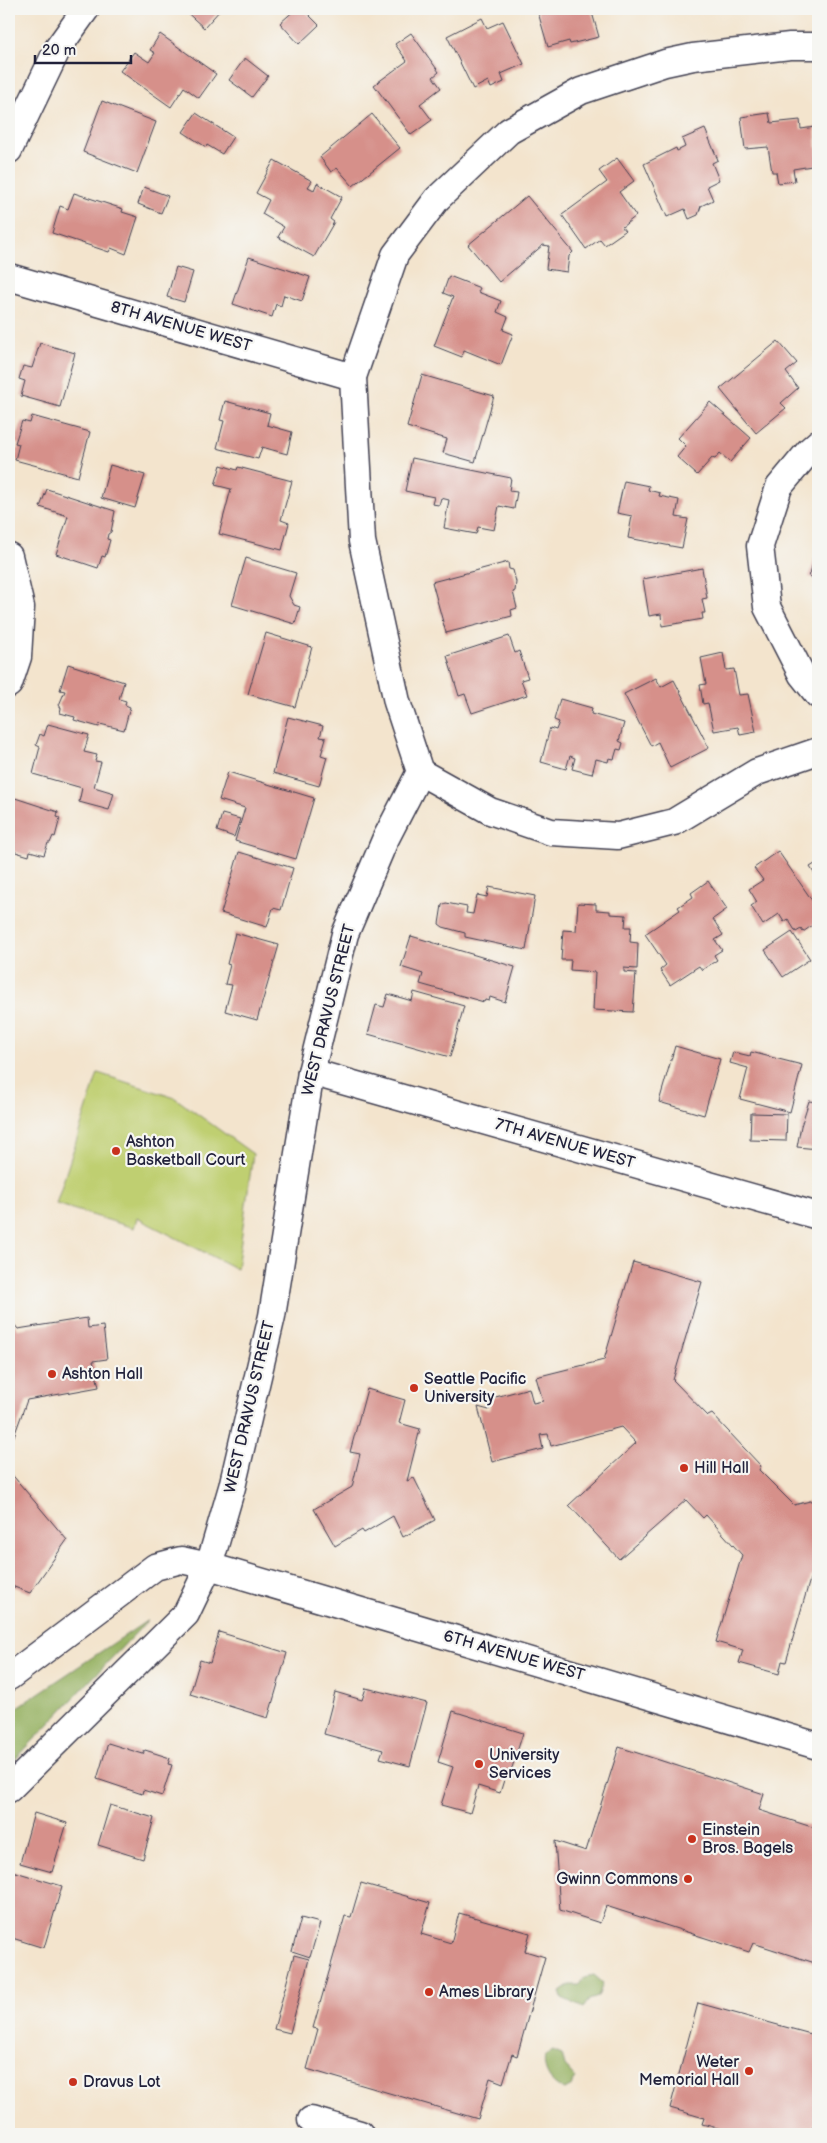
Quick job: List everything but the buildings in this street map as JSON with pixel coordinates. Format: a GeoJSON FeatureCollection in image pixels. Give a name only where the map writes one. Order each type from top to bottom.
{"type":"FeatureCollection","features":[{"type":"Feature","properties":{"kind":"street"},"geometry":{"type":"LineString","coordinates":[[9,150],[58,48],[86,9]]}},
{"type":"Feature","properties":{"kind":"street"},"geometry":{"type":"LineString","coordinates":[[818,46],[790,46],[699,56],[665,63],[581,91],[509,131],[437,199],[395,255],[353,377],[362,541],[397,702],[420,772],[490,811],[551,832],[618,836],[674,822],[757,772],[818,751]]}},
{"type":"Feature","properties":{"kind":"street","name":"8TH AVENUE WEST"},"geometry":{"type":"LineString","coordinates":[[9,277],[353,377]]}},
{"type":"Feature","properties":{"kind":"street"},"geometry":{"type":"LineString","coordinates":[[814,447],[779,487],[760,546],[767,607],[802,675],[818,695]]}},
{"type":"Feature","properties":{"kind":"street"},"geometry":{"type":"LineString","coordinates":[[9,556],[21,607],[18,657],[9,684]]}},
{"type":"Feature","properties":{"kind":"street","name":"WEST DRAVUS STREET"},"geometry":{"type":"LineString","coordinates":[[9,1789],[186,1614],[209,1566],[232,1487],[272,1316],[311,1072],[345,934],[385,840],[420,772]]}},
{"type":"Feature","properties":{"kind":"street","name":"7TH AVENUE WEST"},"geometry":{"type":"LineString","coordinates":[[311,1072],[818,1216]]}},
{"type":"Feature","properties":{"kind":"street"},"geometry":{"type":"LineString","coordinates":[[9,1677],[155,1567],[181,1560],[209,1566]]}},
{"type":"Feature","properties":{"kind":"street","name":"6TH AVENUE WEST"},"geometry":{"type":"LineString","coordinates":[[209,1566],[818,1746]]}},
{"type":"Feature","properties":{"kind":"street"},"geometry":{"type":"LineString","coordinates":[[311,2120],[360,2134]]}},
{"type":"Feature","properties":{"kind":"green space"},"geometry":{"type":"Polygon","coordinates":[[[98,1073],[175,1098],[253,1154],[237,1269],[137,1218],[134,1228],[56,1204],[98,1073]]]}},
{"type":"Feature","properties":{"kind":"green space"},"geometry":{"type":"Polygon","coordinates":[[[148,1620],[9,1766],[9,1713],[148,1620]]]}},
{"type":"Feature","properties":{"kind":"green space"},"geometry":{"type":"Polygon","coordinates":[[[594,1975],[603,1983],[598,1997],[589,2000],[583,2008],[562,1998],[560,1992],[570,1985],[579,1985],[584,1977],[594,1975]]]}},
{"type":"Feature","properties":{"kind":"green space"},"geometry":{"type":"Polygon","coordinates":[[[552,2051],[562,2055],[565,2066],[576,2078],[572,2085],[565,2089],[555,2084],[546,2071],[545,2055],[552,2051]]]}},
{"type":"Feature","properties":{"kind":"place","name":"Ashton Basketball Court"},"geometry":{"type":"Point","coordinates":[116,1151]}},
{"type":"Feature","properties":{"kind":"place","name":"Ashton Hall"},"geometry":{"type":"Point","coordinates":[52,1374]}},
{"type":"Feature","properties":{"kind":"place","name":"Seattle Pacific University"},"geometry":{"type":"Point","coordinates":[414,1388]}},
{"type":"Feature","properties":{"kind":"place","name":"Hill Hall"},"geometry":{"type":"Point","coordinates":[684,1468]}},
{"type":"Feature","properties":{"kind":"place","name":"University Services"},"geometry":{"type":"Point","coordinates":[479,1764]}},
{"type":"Feature","properties":{"kind":"place","name":"Einstein Bros. Bagels"},"geometry":{"type":"Point","coordinates":[692,1839]}},
{"type":"Feature","properties":{"kind":"place","name":"Gwinn Commons"},"geometry":{"type":"Point","coordinates":[688,1879]}},
{"type":"Feature","properties":{"kind":"place","name":"Ames Library"},"geometry":{"type":"Point","coordinates":[429,1992]}},
{"type":"Feature","properties":{"kind":"place","name":"Weter Memorial Hall"},"geometry":{"type":"Point","coordinates":[749,2071]}},
{"type":"Feature","properties":{"kind":"place","name":"Dravus Lot"},"geometry":{"type":"Point","coordinates":[73,2082]}}]}
